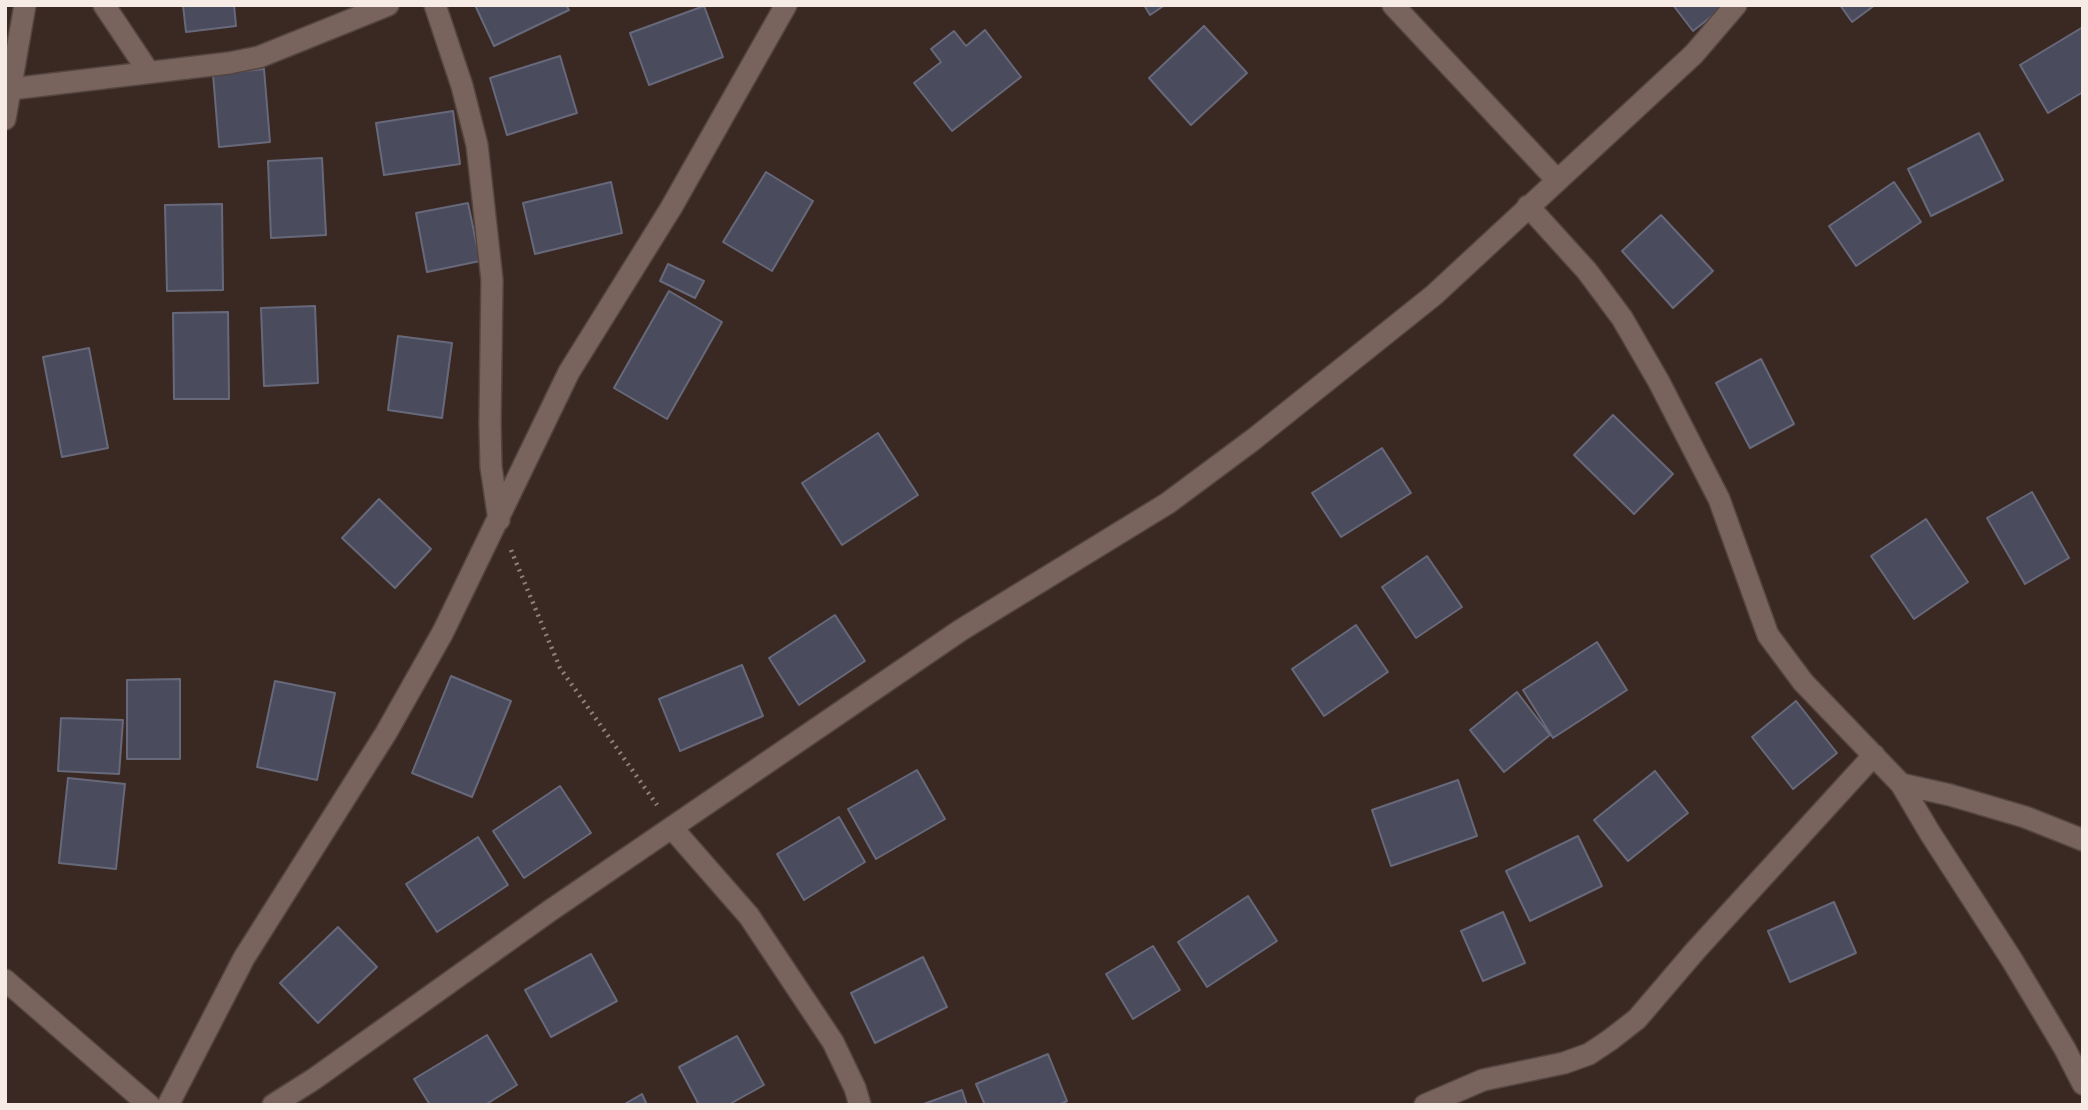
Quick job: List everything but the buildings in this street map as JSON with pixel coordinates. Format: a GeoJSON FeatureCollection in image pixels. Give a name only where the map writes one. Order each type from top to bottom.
{"type":"FeatureCollection","features":[{"type":"Feature","properties":{"kind":"street"},"geometry":{"type":"LineString","coordinates":[[5,119],[24,5]]}},
{"type":"Feature","properties":{"kind":"street"},"geometry":{"type":"LineString","coordinates":[[104,5],[148,71]]}},
{"type":"Feature","properties":{"kind":"street"},"geometry":{"type":"LineString","coordinates":[[11,89],[229,63],[259,57],[388,5]]}},
{"type":"Feature","properties":{"kind":"street"},"geometry":{"type":"LineString","coordinates":[[435,5],[462,86],[477,145],[492,280],[491,467],[499,520]]}},
{"type":"Feature","properties":{"kind":"street"},"geometry":{"type":"LineString","coordinates":[[168,1105],[244,958],[386,733],[443,632],[569,372],[671,208],[786,5]]}},
{"type":"Feature","properties":{"kind":"street"},"geometry":{"type":"LineString","coordinates":[[1393,5],[1557,180]]}},
{"type":"Feature","properties":{"kind":"street"},"geometry":{"type":"LineString","coordinates":[[273,1105],[961,630],[1168,503],[1254,439],[1434,295],[1694,54],[1736,5]]}},
{"type":"Feature","properties":{"kind":"street"},"geometry":{"type":"LineString","coordinates":[[1528,206],[1587,271],[1622,318],[1659,382],[1719,499],[1769,635],[1803,682],[1901,783],[2012,960],[2083,1084]]}},
{"type":"Feature","properties":{"kind":"street"},"geometry":{"type":"LineString","coordinates":[[1424,1105],[1483,1080],[1564,1063],[1589,1054],[1637,1019],[1696,950],[1874,755]]}},
{"type":"Feature","properties":{"kind":"street"},"geometry":{"type":"LineString","coordinates":[[1901,783],[1950,794],[2025,817],[2083,840]]}},
{"type":"Feature","properties":{"kind":"street"},"geometry":{"type":"LineString","coordinates":[[672,828],[749,916],[833,1042],[855,1088],[860,1105]]}},
{"type":"Feature","properties":{"kind":"street"},"geometry":{"type":"LineString","coordinates":[[5,980],[149,1105]]}},
{"type":"Feature","properties":{"kind":"path"},"geometry":{"type":"LineString","coordinates":[[499,520],[559,668],[672,828]]}}]}
